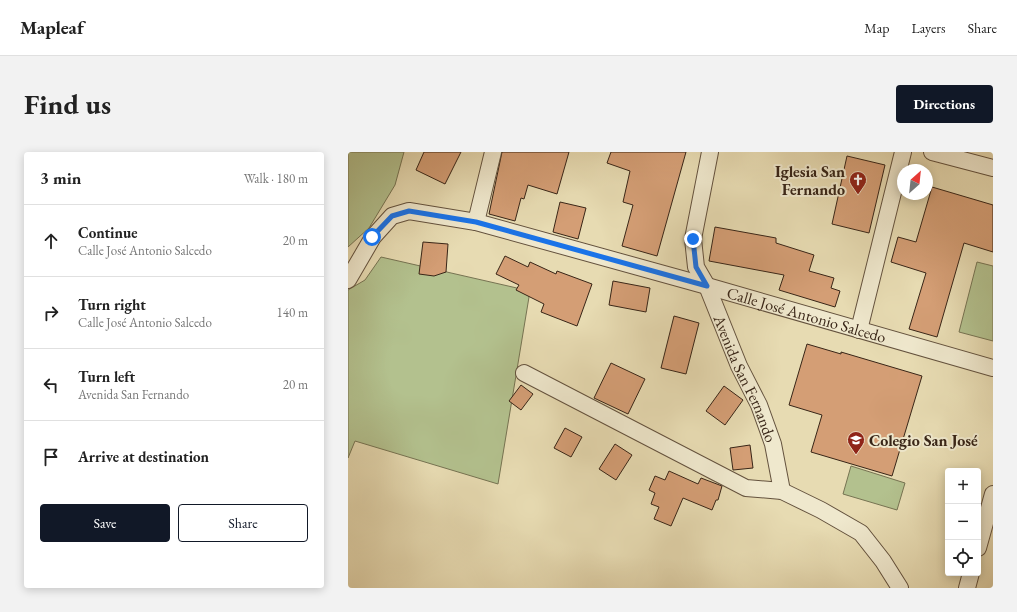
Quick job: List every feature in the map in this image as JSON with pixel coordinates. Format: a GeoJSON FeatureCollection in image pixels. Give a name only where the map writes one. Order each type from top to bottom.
{"type":"FeatureCollection","features":[{"type":"Feature","properties":{"kind":"street"},"geometry":{"type":"LineString","coordinates":[[476,222],[492,152]]}},
{"type":"Feature","properties":{"kind":"street","name":"Avenida San Fernando"},"geometry":{"type":"LineString","coordinates":[[710,152],[693,239],[696,267],[707,286],[739,366],[759,405],[773,444],[782,491]]}},
{"type":"Feature","properties":{"kind":"street"},"geometry":{"type":"LineString","coordinates":[[859,330],[902,152]]}},
{"type":"Feature","properties":{"kind":"street"},"geometry":{"type":"LineString","coordinates":[[932,152],[993,168]]}},
{"type":"Feature","properties":{"kind":"street","name":"Calle José Antonio Salcedo"},"geometry":{"type":"LineString","coordinates":[[348,280],[372,237],[392,216],[409,211],[476,222],[993,368]]}},
{"type":"Feature","properties":{"kind":"street"},"geometry":{"type":"LineString","coordinates":[[524,373],[746,488],[782,491],[821,510],[861,533],[883,561],[900,588]]}},
{"type":"Feature","properties":{"kind":"street"},"geometry":{"type":"LineString","coordinates":[[981,543],[988,531],[993,494]]}},
{"type":"Feature","properties":{"kind":"street"},"geometry":{"type":"LineString","coordinates":[[967,588],[970,576]]}},
{"type":"Feature","properties":{"kind":"green space"},"geometry":{"type":"Polygon","coordinates":[[[348,152],[404,152],[395,185],[369,228],[348,247],[348,152]]]}},
{"type":"Feature","properties":{"kind":"green space"},"geometry":{"type":"Polygon","coordinates":[[[381,257],[530,291],[498,484],[355,441],[348,458],[348,290],[365,280],[381,257]]]}},
{"type":"Feature","properties":{"kind":"green space"},"geometry":{"type":"Polygon","coordinates":[[[977,262],[993,266],[993,341],[959,332],[977,262]]]}},
{"type":"Feature","properties":{"kind":"green space"},"geometry":{"type":"Polygon","coordinates":[[[851,466],[905,483],[897,510],[843,494],[851,466]]]}},
{"type":"Feature","properties":{"kind":"building"},"geometry":{"type":"Polygon","coordinates":[[[424,152],[461,152],[445,184],[416,170],[424,152]]]}},
{"type":"Feature","properties":{"kind":"building"},"geometry":{"type":"Polygon","coordinates":[[[502,152],[569,152],[557,194],[528,185],[524,199],[521,198],[515,221],[489,214],[502,152]]]}},
{"type":"Feature","properties":{"kind":"building"},"geometry":{"type":"Polygon","coordinates":[[[611,152],[686,152],[657,256],[622,246],[633,205],[623,202],[630,171],[607,163],[611,152]]]}},
{"type":"Feature","properties":{"kind":"building","name":"Iglesia San Fernando"},"geometry":{"type":"Polygon","coordinates":[[[847,156],[885,165],[869,233],[832,224],[847,156]]]}},
{"type":"Feature","properties":{"kind":"building"},"geometry":{"type":"Polygon","coordinates":[[[933,187],[993,205],[993,252],[964,243],[937,337],[909,329],[926,273],[891,262],[898,237],[916,242],[928,200],[933,200],[933,187]]]}},
{"type":"Feature","properties":{"kind":"building"},"geometry":{"type":"Polygon","coordinates":[[[560,202],[586,208],[578,239],[553,232],[560,202]]]}},
{"type":"Feature","properties":{"kind":"building"},"geometry":{"type":"Polygon","coordinates":[[[715,227],[776,238],[776,243],[814,255],[809,271],[834,278],[831,288],[840,291],[835,307],[779,290],[784,275],[709,261],[715,227]]]}},
{"type":"Feature","properties":{"kind":"building"},"geometry":{"type":"Polygon","coordinates":[[[423,242],[448,244],[446,272],[434,276],[419,274],[423,242]]]}},
{"type":"Feature","properties":{"kind":"building"},"geometry":{"type":"Polygon","coordinates":[[[505,256],[528,267],[530,262],[556,274],[557,271],[592,284],[577,326],[541,312],[544,304],[516,290],[519,285],[496,274],[505,256]]]}},
{"type":"Feature","properties":{"kind":"building"},"geometry":{"type":"Polygon","coordinates":[[[613,281],[650,288],[646,312],[609,305],[613,281]]]}},
{"type":"Feature","properties":{"kind":"building"},"geometry":{"type":"Polygon","coordinates":[[[674,316],[699,323],[686,374],[661,368],[674,316]]]}},
{"type":"Feature","properties":{"kind":"building"},"geometry":{"type":"Polygon","coordinates":[[[807,344],[841,354],[841,352],[922,376],[892,476],[811,452],[822,415],[789,405],[807,344]]]}},
{"type":"Feature","properties":{"kind":"building"},"geometry":{"type":"Polygon","coordinates":[[[611,363],[645,379],[628,414],[594,398],[611,363]]]}},
{"type":"Feature","properties":{"kind":"building"},"geometry":{"type":"Polygon","coordinates":[[[521,385],[533,394],[521,410],[509,401],[521,385]]]}},
{"type":"Feature","properties":{"kind":"building"},"geometry":{"type":"Polygon","coordinates":[[[724,386],[743,400],[725,425],[706,411],[724,386]]]}},
{"type":"Feature","properties":{"kind":"building"},"geometry":{"type":"Polygon","coordinates":[[[565,428],[582,437],[571,457],[554,448],[565,428]]]}},
{"type":"Feature","properties":{"kind":"building"},"geometry":{"type":"Polygon","coordinates":[[[615,444],[632,455],[616,480],[599,469],[615,444]]]}},
{"type":"Feature","properties":{"kind":"building"},"geometry":{"type":"Polygon","coordinates":[[[750,445],[753,468],[733,470],[730,448],[750,445]]]}},
{"type":"Feature","properties":{"kind":"building"},"geometry":{"type":"Polygon","coordinates":[[[669,471],[698,484],[701,478],[722,486],[718,500],[716,500],[712,510],[683,498],[671,526],[654,519],[659,507],[651,504],[655,493],[649,490],[655,476],[665,480],[669,471]]]}},
{"type":"Feature","properties":{"kind":"place","name":"Iglesia San Fernando"},"geometry":{"type":"Point","coordinates":[858,195]}},
{"type":"Feature","properties":{"kind":"place","name":"Colegio San José"},"geometry":{"type":"Point","coordinates":[856,455]}},
{"type":"Feature","properties":{"kind":"route"},"geometry":{"type":"LineString","coordinates":[[372,237],[392,216],[409,211],[476,222],[707,286],[696,267],[693,239]]}}]}
